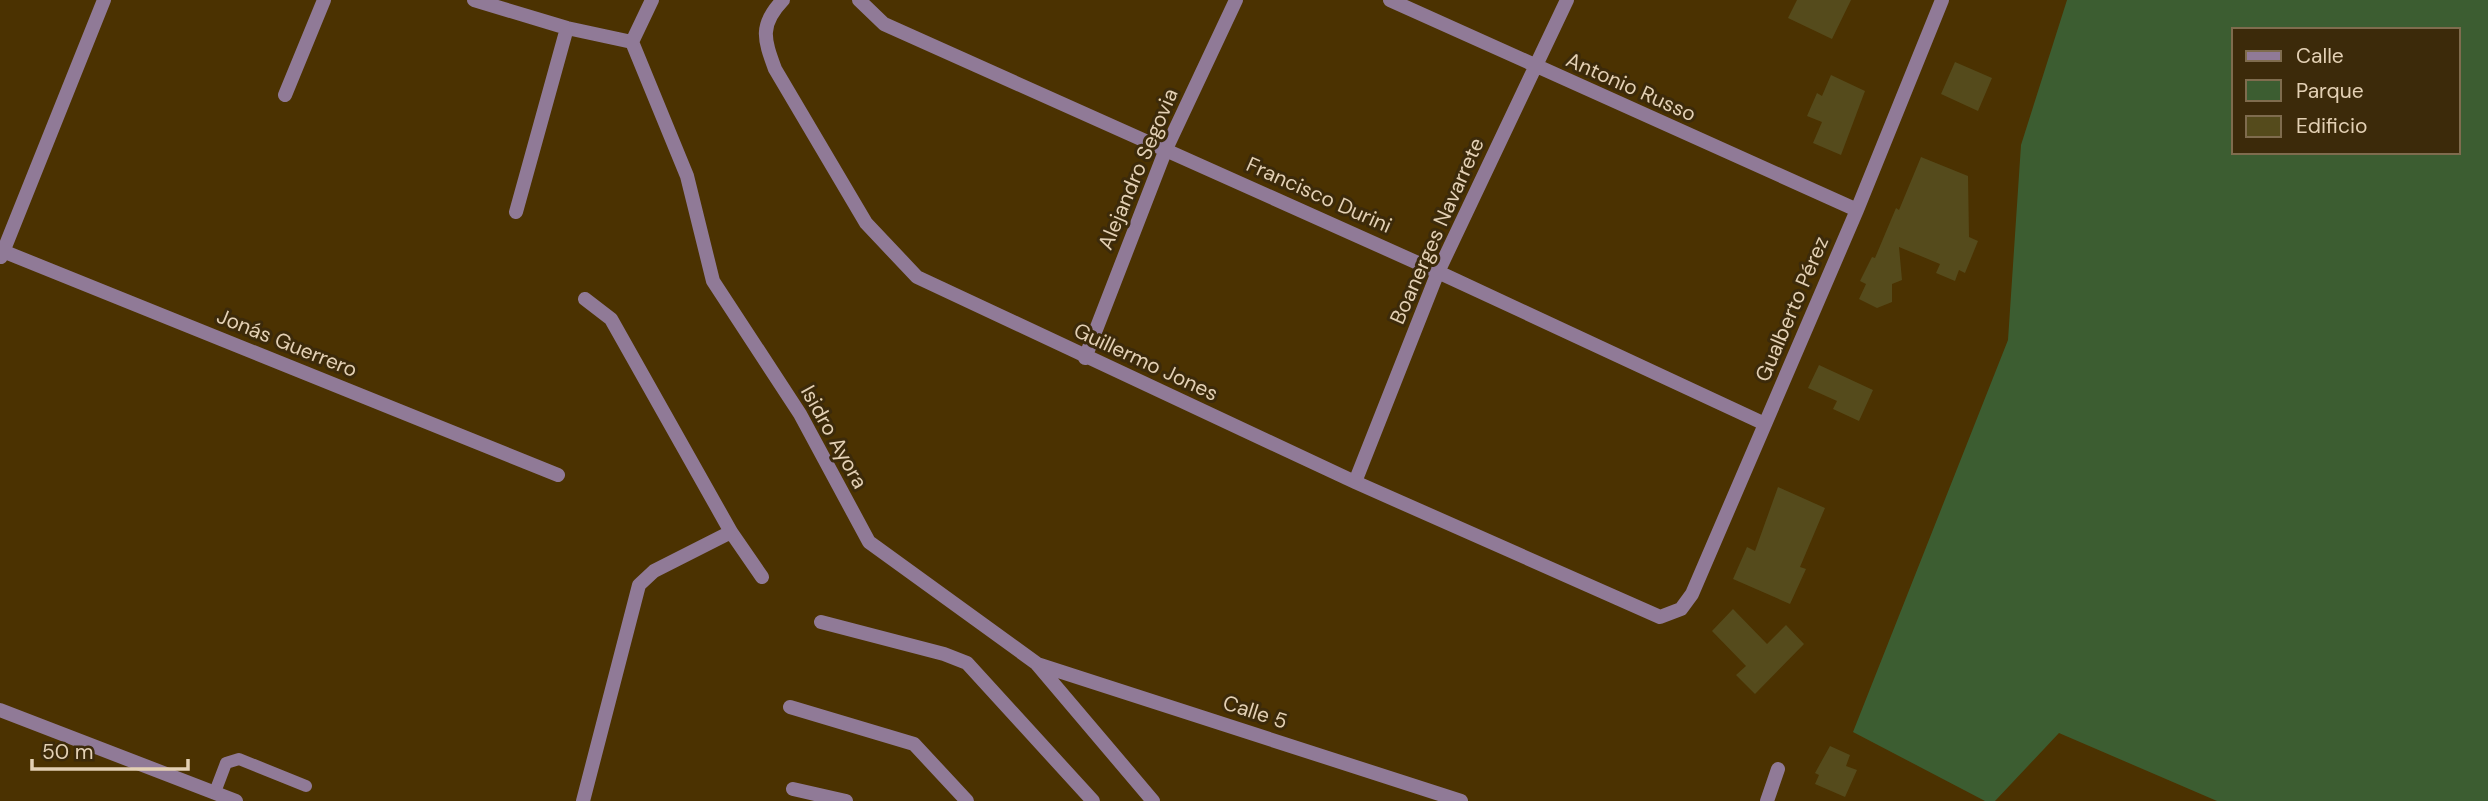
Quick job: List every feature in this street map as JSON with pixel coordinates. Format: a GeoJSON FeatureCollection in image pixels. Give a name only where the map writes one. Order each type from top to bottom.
{"type":"FeatureCollection","features":[{"type":"Feature","properties":{"kind":"street"},"geometry":{"type":"LineString","coordinates":[[1,253],[104,0]]}},
{"type":"Feature","properties":{"kind":"street"},"geometry":{"type":"LineString","coordinates":[[285,95],[324,0]]}},
{"type":"Feature","properties":{"kind":"street"},"geometry":{"type":"LineString","coordinates":[[474,0],[566,28],[632,42],[652,0]]}},
{"type":"Feature","properties":{"kind":"street","name":"Guillermo Jones"},"geometry":{"type":"LineString","coordinates":[[783,0],[770,13],[765,29],[766,45],[775,69],[866,223],[917,277],[1085,358],[1355,482],[1660,617]]}},
{"type":"Feature","properties":{"kind":"street","name":"Francisco Durini"},"geometry":{"type":"LineString","coordinates":[[859,0],[884,24],[1438,272],[1765,424]]}},
{"type":"Feature","properties":{"kind":"street","name":"Alejandro Segovia"},"geometry":{"type":"LineString","coordinates":[[1085,358],[1166,149],[1236,0]]}},
{"type":"Feature","properties":{"kind":"street","name":"Antonio Russo"},"geometry":{"type":"LineString","coordinates":[[1390,0],[1857,210]]}},
{"type":"Feature","properties":{"kind":"street","name":"Boanerges Navarrete"},"geometry":{"type":"LineString","coordinates":[[1355,482],[1438,272],[1567,0]]}},
{"type":"Feature","properties":{"kind":"street","name":"Gualberto Pérez"},"geometry":{"type":"LineString","coordinates":[[1660,617],[1681,609],[1692,593],[1857,210],[1942,0]]}},
{"type":"Feature","properties":{"kind":"street"},"geometry":{"type":"LineString","coordinates":[[516,212],[566,28]]}},
{"type":"Feature","properties":{"kind":"street","name":"Isidro Ayora"},"geometry":{"type":"LineString","coordinates":[[632,42],[687,176],[713,281],[800,414],[869,542],[880,553],[1036,663],[1153,801]]}},
{"type":"Feature","properties":{"kind":"street","name":"Jonás Guerrero"},"geometry":{"type":"LineString","coordinates":[[1,253],[558,475]]}},
{"type":"Feature","properties":{"kind":"street"},"geometry":{"type":"LineString","coordinates":[[585,299],[611,319],[731,532],[762,577]]}},
{"type":"Feature","properties":{"kind":"street"},"geometry":{"type":"LineString","coordinates":[[583,801],[639,585],[654,571],[731,532]]}},
{"type":"Feature","properties":{"kind":"street"},"geometry":{"type":"LineString","coordinates":[[821,622],[944,654],[967,663],[1091,800]]}},
{"type":"Feature","properties":{"kind":"street","name":"Calle 5"},"geometry":{"type":"LineString","coordinates":[[1036,663],[1461,801]]}},
{"type":"Feature","properties":{"kind":"street"},"geometry":{"type":"LineString","coordinates":[[790,707],[914,744],[967,801]]}},
{"type":"Feature","properties":{"kind":"street"},"geometry":{"type":"LineString","coordinates":[[0,710],[236,801]]}},
{"type":"Feature","properties":{"kind":"street"},"geometry":{"type":"LineString","coordinates":[[1767,801],[1778,769]]}},
{"type":"Feature","properties":{"kind":"street"},"geometry":{"type":"LineString","coordinates":[[793,789],[846,801]]}},
{"type":"Feature","properties":{"kind":"lane"},"geometry":{"type":"LineString","coordinates":[[215,792],[226,763],[239,759],[306,786]]}},
{"type":"Feature","properties":{"kind":"green space"},"geometry":{"type":"Polygon","coordinates":[[[2067,0],[2488,0],[2488,801],[2217,801],[2059,733],[1995,801],[1985,801],[1853,732],[2008,340],[2021,145],[2067,0]]]}},
{"type":"Feature","properties":{"kind":"building"},"geometry":{"type":"Polygon","coordinates":[[[1797,0],[1851,0],[1832,39],[1788,18],[1797,0]]]}},
{"type":"Feature","properties":{"kind":"building"},"geometry":{"type":"Polygon","coordinates":[[[1955,62],[1992,78],[1978,111],[1941,94],[1955,62]]]}},
{"type":"Feature","properties":{"kind":"building"},"geometry":{"type":"Polygon","coordinates":[[[1831,75],[1865,91],[1841,155],[1813,143],[1822,122],[1807,116],[1817,93],[1822,96],[1831,75]]]}},
{"type":"Feature","properties":{"kind":"building"},"geometry":{"type":"Polygon","coordinates":[[[1921,157],[1968,176],[1969,237],[1978,241],[1965,273],[1959,270],[1955,281],[1936,273],[1940,264],[1899,247],[1902,280],[1892,284],[1892,302],[1877,308],[1859,299],[1866,284],[1860,281],[1872,257],[1875,258],[1896,208],[1899,210],[1921,157]]]}},
{"type":"Feature","properties":{"kind":"building"},"geometry":{"type":"Polygon","coordinates":[[[1819,365],[1873,390],[1859,421],[1833,409],[1837,401],[1808,388],[1819,365]]]}},
{"type":"Feature","properties":{"kind":"building"},"geometry":{"type":"Polygon","coordinates":[[[1778,487],[1825,508],[1800,567],[1806,569],[1790,604],[1733,579],[1747,547],[1755,551],[1778,487]]]}},
{"type":"Feature","properties":{"kind":"building"},"geometry":{"type":"Polygon","coordinates":[[[1733,609],[1767,644],[1786,625],[1804,644],[1755,694],[1736,675],[1746,666],[1712,631],[1733,609]]]}},
{"type":"Feature","properties":{"kind":"building"},"geometry":{"type":"Polygon","coordinates":[[[1830,746],[1850,755],[1846,766],[1857,770],[1845,797],[1815,784],[1819,775],[1815,773],[1830,746]]]}}]}
